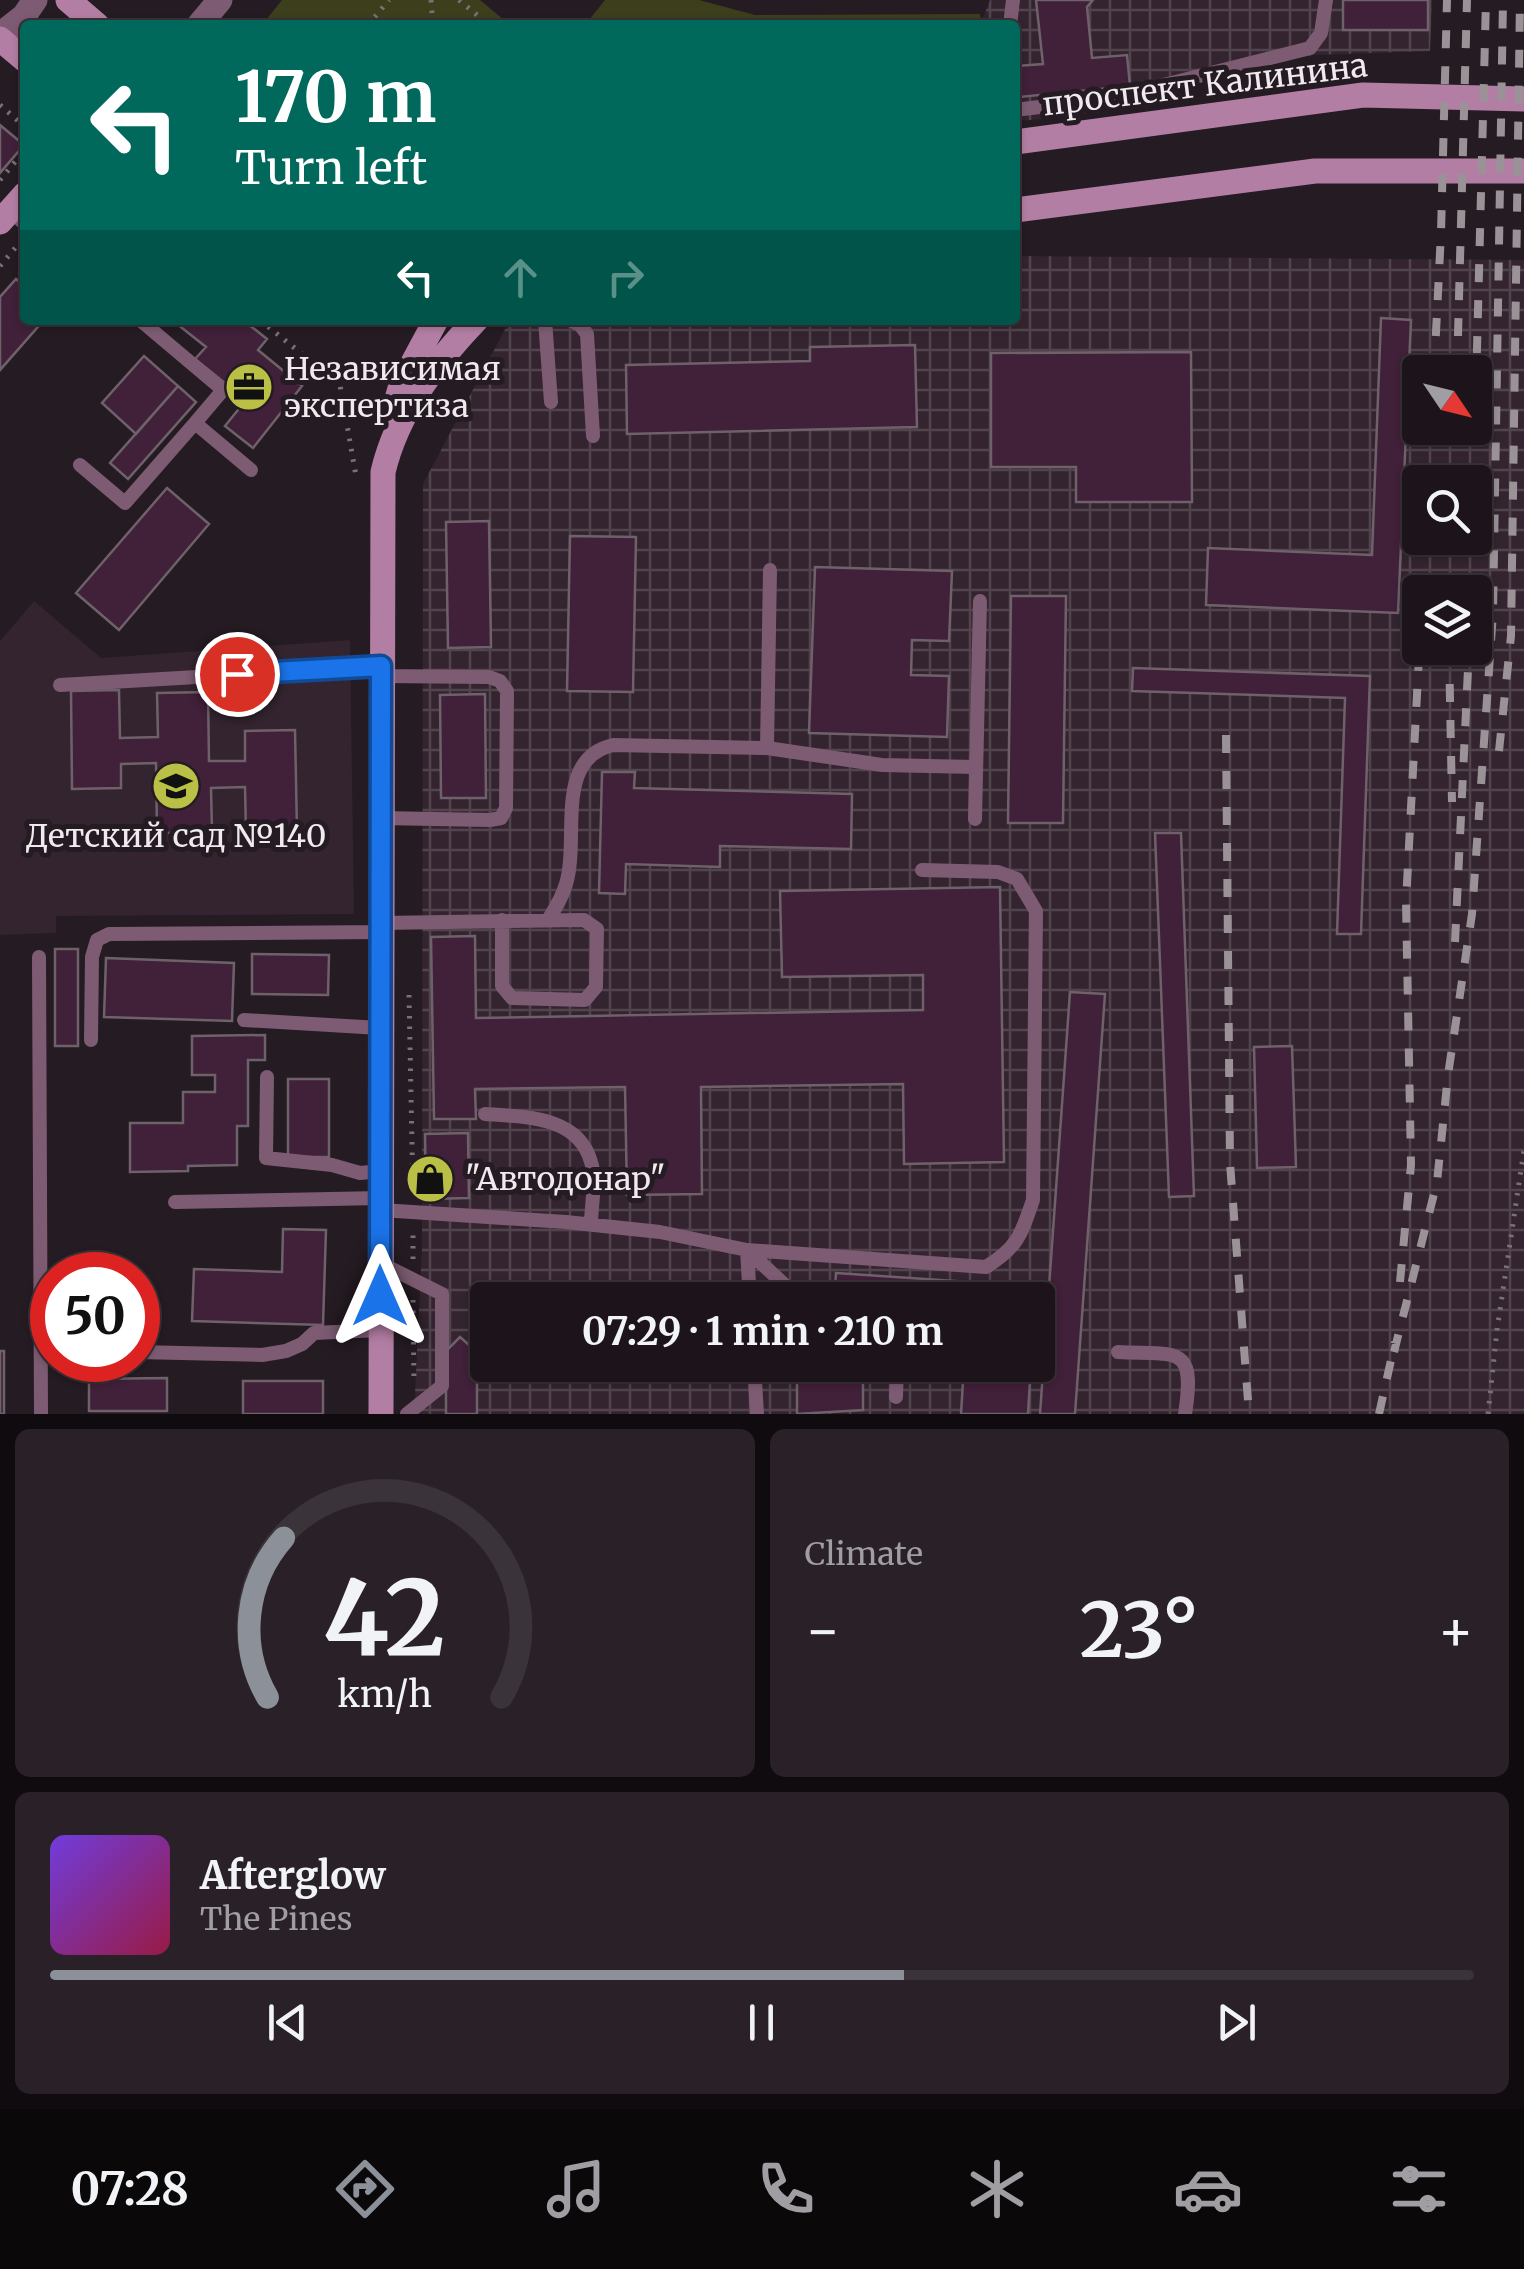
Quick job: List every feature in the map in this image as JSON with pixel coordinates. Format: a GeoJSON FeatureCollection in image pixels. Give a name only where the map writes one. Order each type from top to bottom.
{"type":"FeatureCollection","features":[{"type":"Feature","properties":{"kind":"main road"},"geometry":{"type":"LineString","coordinates":[[68,0],[91,20]]}},
{"type":"Feature","properties":{"kind":"main road"},"geometry":{"type":"LineString","coordinates":[[0,37],[20,55]]}},
{"type":"Feature","properties":{"kind":"main road","name":"проспект Калинина"},"geometry":{"type":"LineString","coordinates":[[1020,141],[1363,95],[1524,99]]}},
{"type":"Feature","properties":{"kind":"main road"},"geometry":{"type":"LineString","coordinates":[[1020,209],[1315,170],[1524,171]]}},
{"type":"Feature","properties":{"kind":"main road"},"geometry":{"type":"LineString","coordinates":[[381,1414],[383,472],[401,386],[433,325]]}},
{"type":"Feature","properties":{"kind":"main road"},"geometry":{"type":"LineString","coordinates":[[390,442],[404,412],[432,371],[472,325]]}},
{"type":"Feature","properties":{"kind":"street"},"geometry":{"type":"LineString","coordinates":[[0,37],[24,16],[35,0]]}},
{"type":"Feature","properties":{"kind":"street"},"geometry":{"type":"LineString","coordinates":[[203,20],[220,0]]}},
{"type":"Feature","properties":{"kind":"lane"},"geometry":{"type":"LineString","coordinates":[[1020,109],[1156,89],[1310,48],[1321,33],[1326,0]]}},
{"type":"Feature","properties":{"kind":"lane"},"geometry":{"type":"LineString","coordinates":[[80,465],[125,504],[223,390],[146,325]]}},
{"type":"Feature","properties":{"kind":"lane"},"geometry":{"type":"LineString","coordinates":[[545,325],[550,402]]}},
{"type":"Feature","properties":{"kind":"lane"},"geometry":{"type":"LineString","coordinates":[[580,325],[587,334],[593,436]]}},
{"type":"Feature","properties":{"kind":"lane"},"geometry":{"type":"LineString","coordinates":[[195,423],[251,470]]}},
{"type":"Feature","properties":{"kind":"lane"},"geometry":{"type":"LineString","coordinates":[[767,748],[770,570]]}},
{"type":"Feature","properties":{"kind":"lane"},"geometry":{"type":"LineString","coordinates":[[975,820],[980,601]]}},
{"type":"Feature","properties":{"kind":"lane"},"geometry":{"type":"LineString","coordinates":[[60,685],[381,671],[489,677],[500,681],[507,691],[506,808],[501,818],[380,818]]}},
{"type":"Feature","properties":{"kind":"lane"},"geometry":{"type":"LineString","coordinates":[[548,920],[567,884],[574,785],[585,759],[594,749],[613,745],[767,748],[882,765],[976,767]]}},
{"type":"Feature","properties":{"kind":"lane"},"geometry":{"type":"LineString","coordinates":[[175,1202],[381,1204],[660,1232],[748,1250],[986,1266],[1010,1252],[1024,1228],[1033,1200],[1036,911],[1017,879],[998,872],[922,870]]}},
{"type":"Feature","properties":{"kind":"lane"},"geometry":{"type":"LineString","coordinates":[[91,1040],[92,957],[97,940],[110,934],[502,920],[584,920],[597,929],[596,987],[586,1000],[512,998],[506,994],[502,986],[502,920]]}},
{"type":"Feature","properties":{"kind":"lane"},"geometry":{"type":"LineString","coordinates":[[39,957],[45,1252]]}},
{"type":"Feature","properties":{"kind":"lane"},"geometry":{"type":"LineString","coordinates":[[244,1020],[380,1028]]}},
{"type":"Feature","properties":{"kind":"lane"},"geometry":{"type":"LineString","coordinates":[[267,1077],[266,1158],[332,1165],[360,1173],[381,1171]]}},
{"type":"Feature","properties":{"kind":"lane"},"geometry":{"type":"LineString","coordinates":[[485,1114],[540,1118],[564,1127],[580,1141],[592,1162],[591,1224]]}},
{"type":"Feature","properties":{"kind":"lane"},"geometry":{"type":"LineString","coordinates":[[748,1250],[749,1282]]}},
{"type":"Feature","properties":{"kind":"lane"},"geometry":{"type":"LineString","coordinates":[[748,1250],[782,1282]]}},
{"type":"Feature","properties":{"kind":"lane"},"geometry":{"type":"LineString","coordinates":[[380,1263],[442,1294],[442,1386],[407,1414]]}},
{"type":"Feature","properties":{"kind":"lane"},"geometry":{"type":"LineString","coordinates":[[160,1353],[262,1355],[286,1351],[314,1334],[380,1330]]}},
{"type":"Feature","properties":{"kind":"lane"},"geometry":{"type":"LineString","coordinates":[[1118,1352],[1176,1355],[1187,1365],[1190,1380],[1185,1414]]}},
{"type":"Feature","properties":{"kind":"lane"},"geometry":{"type":"LineString","coordinates":[[41,1414],[44,1382]]}},
{"type":"Feature","properties":{"kind":"lane"},"geometry":{"type":"LineString","coordinates":[[755,1382],[758,1414]]}},
{"type":"Feature","properties":{"kind":"lane"},"geometry":{"type":"LineString","coordinates":[[896,1382],[896,1397]]}},
{"type":"Feature","properties":{"kind":"path"},"geometry":{"type":"LineString","coordinates":[[372,20],[389,0]]}},
{"type":"Feature","properties":{"kind":"path"},"geometry":{"type":"LineString","coordinates":[[459,0],[483,20]]}},
{"type":"Feature","properties":{"kind":"path"},"geometry":{"type":"LineString","coordinates":[[0,106],[20,122]]}},
{"type":"Feature","properties":{"kind":"path"},"geometry":{"type":"LineString","coordinates":[[0,180],[20,156]]}},
{"type":"Feature","properties":{"kind":"path"},"geometry":{"type":"LineString","coordinates":[[0,266],[20,242]]}},
{"type":"Feature","properties":{"kind":"path"},"geometry":{"type":"LineString","coordinates":[[266,325],[340,386],[356,472]]}},
{"type":"Feature","properties":{"kind":"path"},"geometry":{"type":"LineString","coordinates":[[1488,1414],[1524,1150]]}},
{"type":"Feature","properties":{"kind":"shaded area"},"geometry":{"type":"Polygon","coordinates":[[[990,0],[1432,0],[1430,51],[1314,55],[1219,73],[1073,117],[1020,121],[1020,20],[982,20],[990,0]]]}},
{"type":"Feature","properties":{"kind":"shaded area"},"geometry":{"type":"Polygon","coordinates":[[[1020,256],[1524,260],[1524,1414],[414,1414],[422,1249],[423,484],[507,325],[1020,325],[1020,256]]]}},
{"type":"Feature","properties":{"kind":"shaded area","name":"Детский сад №140"},"geometry":{"type":"Polygon","coordinates":[[[34,601],[101,658],[350,640],[354,914],[56,916],[56,933],[0,935],[0,641],[34,601]]]}},
{"type":"Feature","properties":{"kind":"green space"},"geometry":{"type":"Polygon","coordinates":[[[282,0],[480,0],[504,20],[266,20],[282,0]]]}},
{"type":"Feature","properties":{"kind":"green space"},"geometry":{"type":"Polygon","coordinates":[[[605,0],[699,0],[755,15],[980,14],[981,20],[589,20],[605,0]]]}},
{"type":"Feature","properties":{"kind":"building"},"geometry":{"type":"Polygon","coordinates":[[[1036,0],[1093,0],[1087,7],[1092,58],[1127,55],[1130,86],[1020,97],[1020,66],[1043,64],[1036,0]]]}},
{"type":"Feature","properties":{"kind":"building"},"geometry":{"type":"Polygon","coordinates":[[[1343,0],[1428,0],[1428,30],[1343,30],[1343,0]]]}},
{"type":"Feature","properties":{"kind":"building"},"geometry":{"type":"Polygon","coordinates":[[[0,125],[20,142],[20,150],[0,173],[0,125]]]}},
{"type":"Feature","properties":{"kind":"building"},"geometry":{"type":"Polygon","coordinates":[[[16,279],[20,282],[20,325],[40,325],[0,370],[0,297],[16,279]]]}},
{"type":"Feature","properties":{"kind":"building"},"geometry":{"type":"Polygon","coordinates":[[[1381,318],[1411,320],[1409,355],[1402,355],[1402,445],[1405,445],[1398,613],[1206,605],[1208,548],[1372,555],[1381,318]]]}},
{"type":"Feature","properties":{"kind":"building"},"geometry":{"type":"Polygon","coordinates":[[[178,325],[249,325],[267,339],[258,350],[302,386],[253,448],[225,426],[246,400],[195,359],[206,347],[178,325]]]}},
{"type":"Feature","properties":{"kind":"building"},"geometry":{"type":"Polygon","coordinates":[[[915,345],[917,427],[627,434],[626,365],[810,361],[810,347],[915,345]]]}},
{"type":"Feature","properties":{"kind":"building"},"geometry":{"type":"Polygon","coordinates":[[[1191,352],[1192,502],[1076,502],[1076,467],[991,467],[991,353],[1191,352]]]}},
{"type":"Feature","properties":{"kind":"building"},"geometry":{"type":"Polygon","coordinates":[[[144,356],[178,386],[136,434],[102,403],[144,356]]]}},
{"type":"Feature","properties":{"kind":"building"},"geometry":{"type":"Polygon","coordinates":[[[178,386],[196,402],[128,479],[110,463],[178,386]]]}},
{"type":"Feature","properties":{"kind":"building"},"geometry":{"type":"Polygon","coordinates":[[[167,488],[209,524],[119,630],[76,593],[167,488]]]}},
{"type":"Feature","properties":{"kind":"building"},"geometry":{"type":"Polygon","coordinates":[[[489,521],[491,647],[448,648],[446,522],[489,521]]]}},
{"type":"Feature","properties":{"kind":"building"},"geometry":{"type":"Polygon","coordinates":[[[570,536],[636,537],[633,692],[567,691],[570,536]]]}},
{"type":"Feature","properties":{"kind":"building"},"geometry":{"type":"Polygon","coordinates":[[[815,567],[952,571],[949,641],[912,640],[911,675],[949,676],[947,737],[809,733],[815,567]]]}},
{"type":"Feature","properties":{"kind":"building"},"geometry":{"type":"Polygon","coordinates":[[[1011,596],[1066,596],[1063,823],[1008,823],[1011,596]]]}},
{"type":"Feature","properties":{"kind":"building"},"geometry":{"type":"Polygon","coordinates":[[[1133,668],[1370,676],[1361,934],[1337,934],[1345,698],[1132,691],[1133,668]]]}},
{"type":"Feature","properties":{"kind":"building"},"geometry":{"type":"Polygon","coordinates":[[[119,690],[120,738],[158,737],[157,693],[208,692],[209,761],[245,761],[245,731],[295,730],[297,831],[246,832],[245,787],[211,788],[212,832],[157,833],[156,763],[121,764],[121,788],[72,789],[71,691],[119,690]]]}},
{"type":"Feature","properties":{"kind":"building"},"geometry":{"type":"Polygon","coordinates":[[[485,694],[486,798],[441,798],[440,695],[485,694]]]}},
{"type":"Feature","properties":{"kind":"building"},"geometry":{"type":"Polygon","coordinates":[[[602,772],[635,772],[634,788],[852,794],[851,849],[720,846],[720,867],[626,864],[625,894],[599,893],[602,772]]]}},
{"type":"Feature","properties":{"kind":"building"},"geometry":{"type":"Polygon","coordinates":[[[1155,833],[1181,833],[1194,1196],[1169,1197],[1155,833]]]}},
{"type":"Feature","properties":{"kind":"building"},"geometry":{"type":"Polygon","coordinates":[[[1000,887],[1004,1162],[904,1164],[903,1084],[701,1087],[702,1194],[627,1195],[625,1087],[475,1089],[476,1119],[434,1119],[431,937],[475,936],[476,1018],[923,1010],[923,975],[782,977],[780,891],[1000,887]]]}},
{"type":"Feature","properties":{"kind":"building"},"geometry":{"type":"Polygon","coordinates":[[[55,949],[78,949],[78,1046],[55,1046],[55,949]]]}},
{"type":"Feature","properties":{"kind":"building"},"geometry":{"type":"Polygon","coordinates":[[[252,954],[329,955],[328,995],[252,994],[252,954]]]}},
{"type":"Feature","properties":{"kind":"building"},"geometry":{"type":"Polygon","coordinates":[[[106,958],[234,963],[232,1021],[104,1017],[106,958]]]}},
{"type":"Feature","properties":{"kind":"building"},"geometry":{"type":"Polygon","coordinates":[[[1070,992],[1105,994],[1075,1414],[1040,1414],[1042,1382],[1055,1382],[1055,1282],[1049,1282],[1070,992]]]}},
{"type":"Feature","properties":{"kind":"building"},"geometry":{"type":"Polygon","coordinates":[[[265,1035],[265,1060],[248,1060],[248,1126],[237,1126],[237,1165],[130,1172],[130,1123],[183,1123],[183,1092],[215,1092],[215,1075],[192,1075],[192,1036],[265,1035]]]}},
{"type":"Feature","properties":{"kind":"building"},"geometry":{"type":"Polygon","coordinates":[[[1292,1046],[1296,1167],[1257,1168],[1254,1047],[1292,1046]]]}},
{"type":"Feature","properties":{"kind":"building"},"geometry":{"type":"Polygon","coordinates":[[[288,1079],[329,1079],[329,1157],[288,1157],[288,1079]]]}},
{"type":"Feature","properties":{"kind":"building"},"geometry":{"type":"Polygon","coordinates":[[[468,1133],[469,1198],[426,1199],[425,1134],[468,1133]]]}},
{"type":"Feature","properties":{"kind":"building"},"geometry":{"type":"Polygon","coordinates":[[[283,1229],[326,1230],[323,1325],[192,1321],[194,1269],[282,1272],[283,1229]]]}},
{"type":"Feature","properties":{"kind":"building"},"geometry":{"type":"Polygon","coordinates":[[[836,1273],[969,1282],[835,1282],[836,1273]]]}},
{"type":"Feature","properties":{"kind":"building"},"geometry":{"type":"Polygon","coordinates":[[[460,1337],[470,1346],[470,1382],[477,1382],[477,1414],[446,1414],[446,1351],[460,1337]]]}},
{"type":"Feature","properties":{"kind":"building"},"geometry":{"type":"Polygon","coordinates":[[[0,1351],[4,1351],[4,1414],[0,1414],[0,1351]]]}},
{"type":"Feature","properties":{"kind":"building"},"geometry":{"type":"Polygon","coordinates":[[[160,1378],[167,1378],[167,1411],[89,1411],[89,1382],[160,1382],[160,1378]]]}},
{"type":"Feature","properties":{"kind":"building"},"geometry":{"type":"Polygon","coordinates":[[[243,1381],[323,1381],[323,1414],[243,1414],[243,1381]]]}},
{"type":"Feature","properties":{"kind":"building"},"geometry":{"type":"Polygon","coordinates":[[[797,1382],[863,1382],[863,1410],[797,1414],[797,1382]]]}},
{"type":"Feature","properties":{"kind":"building"},"geometry":{"type":"Polygon","coordinates":[[[963,1382],[1030,1382],[1028,1414],[961,1414],[963,1382]]]}},
{"type":"Feature","properties":{"kind":"railway"},"geometry":{"type":"LineString","coordinates":[[1435,355],[1447,0]]}},
{"type":"Feature","properties":{"kind":"railway"},"geometry":{"type":"LineString","coordinates":[[1457,355],[1467,0]]}},
{"type":"Feature","properties":{"kind":"railway"},"geometry":{"type":"LineString","coordinates":[[1477,355],[1486,0]]}},
{"type":"Feature","properties":{"kind":"railway"},"geometry":{"type":"LineString","coordinates":[[1394,1352],[1437,1182],[1472,914],[1493,613],[1503,0]]}},
{"type":"Feature","properties":{"kind":"railway"},"geometry":{"type":"LineString","coordinates":[[1499,751],[1511,636],[1520,0]]}},
{"type":"Feature","properties":{"kind":"railway"},"geometry":{"type":"LineString","coordinates":[[1429,465],[1430,445]]}},
{"type":"Feature","properties":{"kind":"railway"},"geometry":{"type":"LineString","coordinates":[[1454,445],[1454,465]]}},
{"type":"Feature","properties":{"kind":"railway"},"geometry":{"type":"LineString","coordinates":[[1474,445],[1474,465]]}},
{"type":"Feature","properties":{"kind":"railway"},"geometry":{"type":"LineString","coordinates":[[1423,575],[1424,555]]}},
{"type":"Feature","properties":{"kind":"railway"},"geometry":{"type":"LineString","coordinates":[[1450,555],[1450,575]]}},
{"type":"Feature","properties":{"kind":"railway"},"geometry":{"type":"LineString","coordinates":[[1471,555],[1471,575]]}},
{"type":"Feature","properties":{"kind":"railway"},"geometry":{"type":"LineString","coordinates":[[1400,1282],[1411,1165],[1406,902],[1419,665]]}},
{"type":"Feature","properties":{"kind":"railway"},"geometry":{"type":"LineString","coordinates":[[1449,665],[1452,802]]}},
{"type":"Feature","properties":{"kind":"railway"},"geometry":{"type":"LineString","coordinates":[[1455,942],[1468,665]]}},
{"type":"Feature","properties":{"kind":"railway"},"geometry":{"type":"LineString","coordinates":[[1226,735],[1230,1163],[1249,1414]]}},
{"type":"Feature","properties":{"kind":"railway"},"geometry":{"type":"LineString","coordinates":[[1379,1414],[1395,1342]]}},
{"type":"Feature","properties":{"kind":"place","name":"Независимая экспертиза"},"geometry":{"type":"Point","coordinates":[249,387]}},
{"type":"Feature","properties":{"kind":"place","name":"Детский сад №140"},"geometry":{"type":"Point","coordinates":[176,786]}},
{"type":"Feature","properties":{"kind":"place","name":"\"Автодонар\""},"geometry":{"type":"Point","coordinates":[430,1179]}},
{"type":"Feature","properties":{"kind":"route"},"geometry":{"type":"LineString","coordinates":[[237,674],[381,666],[380,1296]]}}]}
